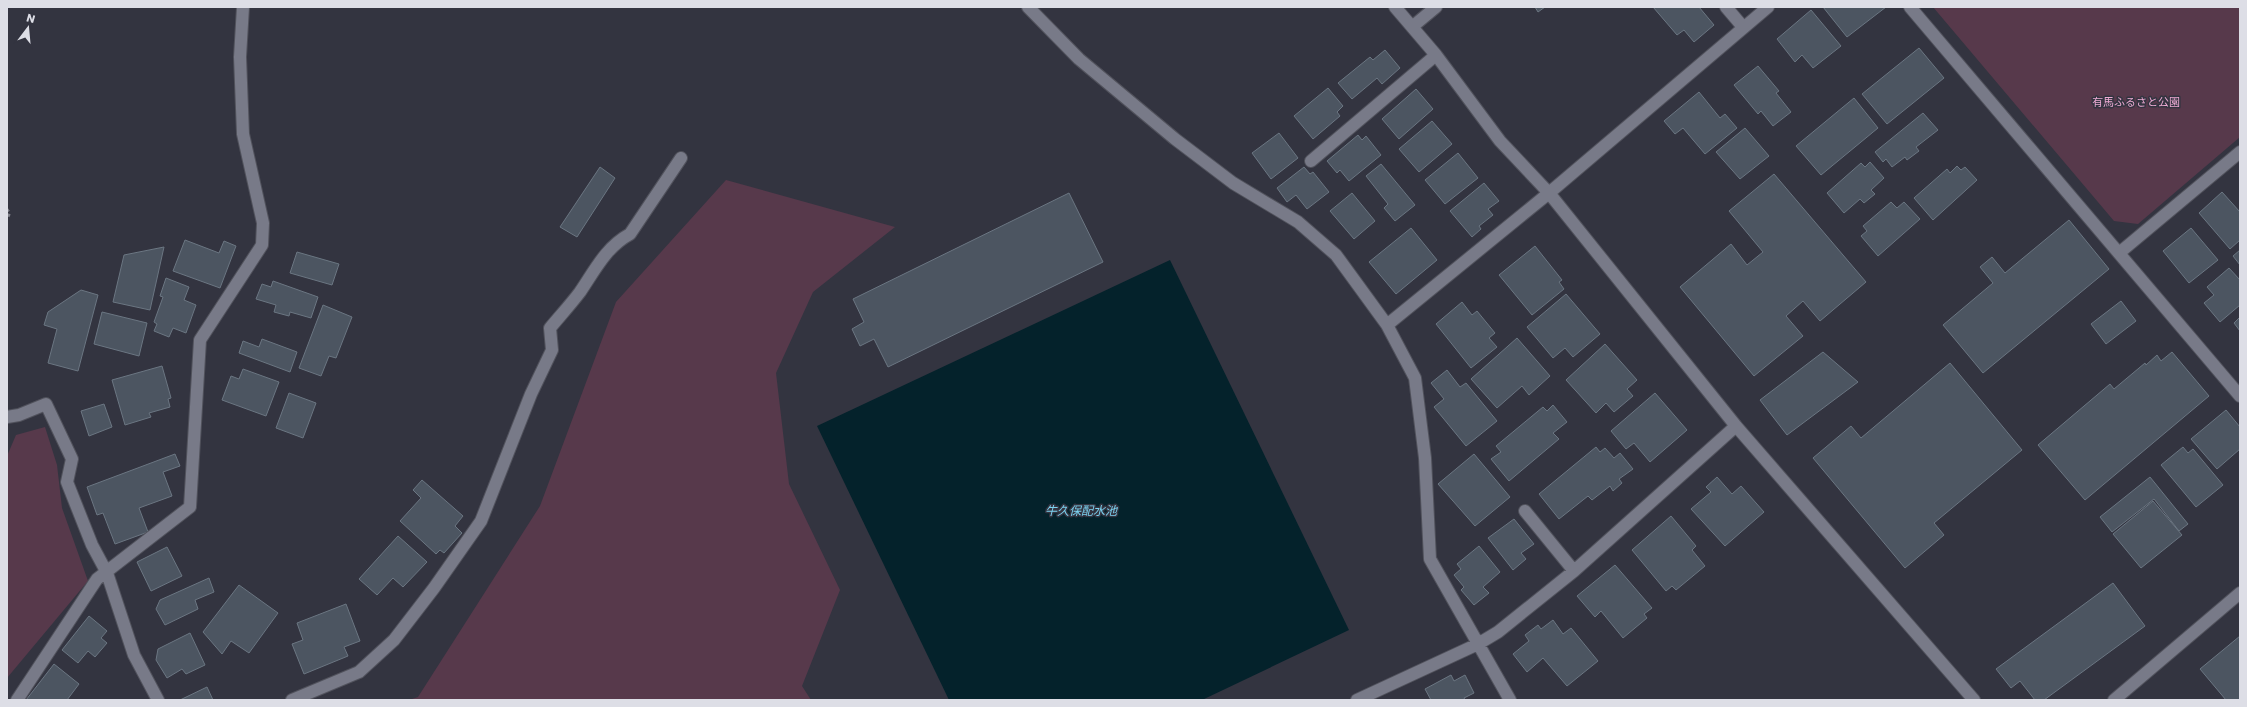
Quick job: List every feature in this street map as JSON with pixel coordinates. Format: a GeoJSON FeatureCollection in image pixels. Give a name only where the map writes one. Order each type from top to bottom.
{"type":"FeatureCollection","features":[{"type":"Feature","properties":{"kind":"street"},"geometry":{"type":"LineString","coordinates":[[17,700],[97,579],[107,573],[190,507],[200,340],[262,245],[263,223],[243,134],[240,57],[243,7]]}},
{"type":"Feature","properties":{"kind":"street"},"geometry":{"type":"LineString","coordinates":[[1028,7],[1079,59],[1175,139],[1233,183],[1298,222],[1336,255],[1387,325],[1415,378],[1425,458],[1430,559],[1510,700]]}},
{"type":"Feature","properties":{"kind":"street"},"geometry":{"type":"LineString","coordinates":[[1395,7],[1436,55],[1500,141],[1549,193],[1736,426],[1974,700]]}},
{"type":"Feature","properties":{"kind":"street"},"geometry":{"type":"LineString","coordinates":[[1412,27],[1436,7]]}},
{"type":"Feature","properties":{"kind":"street"},"geometry":{"type":"LineString","coordinates":[[1726,7],[1743,27]]}},
{"type":"Feature","properties":{"kind":"street"},"geometry":{"type":"LineString","coordinates":[[1387,325],[1549,193],[1768,7]]}},
{"type":"Feature","properties":{"kind":"street"},"geometry":{"type":"LineString","coordinates":[[1910,7],[2240,396]]}},
{"type":"Feature","properties":{"kind":"street"},"geometry":{"type":"LineString","coordinates":[[1311,161],[1436,55]]}},
{"type":"Feature","properties":{"kind":"street"},"geometry":{"type":"LineString","coordinates":[[2119,253],[2240,152]]}},
{"type":"Feature","properties":{"kind":"street"},"geometry":{"type":"LineString","coordinates":[[292,700],[359,672],[394,640],[434,588],[481,521],[531,394],[552,350],[550,328],[579,293],[609,250],[618,241],[630,234],[681,158]]}},
{"type":"Feature","properties":{"kind":"street"},"geometry":{"type":"LineString","coordinates":[[7,417],[19,415],[46,404],[72,459],[67,482],[92,545],[107,573],[134,655],[158,700]]}},
{"type":"Feature","properties":{"kind":"street"},"geometry":{"type":"LineString","coordinates":[[1357,700],[1478,644],[1498,632],[1574,571],[1736,426]]}},
{"type":"Feature","properties":{"kind":"street"},"geometry":{"type":"LineString","coordinates":[[1525,511],[1574,571]]}},
{"type":"Feature","properties":{"kind":"street"},"geometry":{"type":"LineString","coordinates":[[2114,700],[2240,593]]}},
{"type":"Feature","properties":{"kind":"path"},"geometry":{"type":"LineString","coordinates":[[7,209],[10,213],[7,219]]}},
{"type":"Feature","properties":{"kind":"green space","name":"有馬ふるさと公園"},"geometry":{"type":"Polygon","coordinates":[[[1933,7],[2240,7],[2240,137],[2138,224],[2114,221],[1933,7]]]}},
{"type":"Feature","properties":{"kind":"green space"},"geometry":{"type":"Polygon","coordinates":[[[726,180],[895,227],[813,292],[776,373],[789,484],[840,590],[802,686],[811,700],[409,700],[418,697],[540,506],[616,302],[726,180]]]}},
{"type":"Feature","properties":{"kind":"green space"},"geometry":{"type":"Polygon","coordinates":[[[45,427],[57,465],[62,508],[88,581],[7,678],[7,456],[16,435],[45,427]]]}},
{"type":"Feature","properties":{"kind":"water","name":"牛久保配水池"},"geometry":{"type":"Polygon","coordinates":[[[1170,260],[1349,630],[1202,700],[949,700],[817,426],[1170,260]]]}},
{"type":"Feature","properties":{"kind":"building"},"geometry":{"type":"Polygon","coordinates":[[[1535,7],[1545,7],[1538,12],[1535,7]]]}},
{"type":"Feature","properties":{"kind":"building"},"geometry":{"type":"Polygon","coordinates":[[[1653,7],[1699,7],[1714,25],[1694,42],[1684,30],[1677,35],[1653,7]]]}},
{"type":"Feature","properties":{"kind":"building"},"geometry":{"type":"Polygon","coordinates":[[[1823,7],[1886,7],[1847,37],[1823,7]]]}},
{"type":"Feature","properties":{"kind":"building"},"geometry":{"type":"Polygon","coordinates":[[[1811,10],[1841,46],[1813,68],[1802,55],[1795,62],[1777,39],[1811,10]]]}},
{"type":"Feature","properties":{"kind":"building"},"geometry":{"type":"Polygon","coordinates":[[[1919,48],[1944,78],[1887,124],[1862,94],[1919,48]]]}},
{"type":"Feature","properties":{"kind":"building"},"geometry":{"type":"Polygon","coordinates":[[[1385,50],[1400,68],[1382,84],[1377,78],[1352,99],[1338,83],[1370,57],[1373,60],[1385,50]]]}},
{"type":"Feature","properties":{"kind":"building"},"geometry":{"type":"Polygon","coordinates":[[[1758,66],[1779,91],[1776,93],[1791,112],[1773,126],[1761,111],[1758,114],[1734,85],[1758,66]]]}},
{"type":"Feature","properties":{"kind":"building"},"geometry":{"type":"Polygon","coordinates":[[[1328,88],[1343,106],[1337,112],[1340,116],[1313,139],[1294,116],[1328,88]]]}},
{"type":"Feature","properties":{"kind":"building"},"geometry":{"type":"Polygon","coordinates":[[[1416,89],[1433,109],[1399,139],[1382,119],[1416,89]]]}},
{"type":"Feature","properties":{"kind":"building"},"geometry":{"type":"Polygon","coordinates":[[[1699,92],[1720,118],[1725,114],[1737,128],[1705,154],[1683,128],[1675,134],[1664,121],[1699,92]]]}},
{"type":"Feature","properties":{"kind":"building"},"geometry":{"type":"Polygon","coordinates":[[[1854,98],[1878,128],[1821,175],[1796,146],[1854,98]]]}},
{"type":"Feature","properties":{"kind":"building"},"geometry":{"type":"Polygon","coordinates":[[[1923,113],[1938,130],[1916,147],[1919,151],[1907,160],[1905,157],[1892,167],[1886,159],[1883,162],[1875,152],[1923,113]]]}},
{"type":"Feature","properties":{"kind":"building"},"geometry":{"type":"Polygon","coordinates":[[[1432,121],[1452,144],[1419,172],[1399,149],[1432,121]]]}},
{"type":"Feature","properties":{"kind":"building"},"geometry":{"type":"Polygon","coordinates":[[[1745,128],[1769,156],[1740,179],[1716,152],[1745,128]]]}},
{"type":"Feature","properties":{"kind":"building"},"geometry":{"type":"Polygon","coordinates":[[[1279,133],[1298,158],[1271,179],[1252,153],[1279,133]]]}},
{"type":"Feature","properties":{"kind":"building"},"geometry":{"type":"Polygon","coordinates":[[[1358,135],[1362,140],[1366,136],[1381,155],[1349,181],[1340,170],[1337,173],[1327,161],[1358,135]]]}},
{"type":"Feature","properties":{"kind":"building"},"geometry":{"type":"Polygon","coordinates":[[[1458,153],[1478,178],[1445,204],[1425,180],[1458,153]]]}},
{"type":"Feature","properties":{"kind":"building"},"geometry":{"type":"Polygon","coordinates":[[[1870,162],[1884,178],[1871,190],[1875,194],[1864,203],[1860,199],[1844,213],[1827,193],[1861,163],[1865,167],[1870,162]]]}},
{"type":"Feature","properties":{"kind":"building"},"geometry":{"type":"Polygon","coordinates":[[[1381,164],[1415,205],[1395,221],[1384,208],[1388,204],[1366,176],[1381,164]]]}},
{"type":"Feature","properties":{"kind":"building"},"geometry":{"type":"Polygon","coordinates":[[[1957,166],[1961,170],[1965,167],[1977,180],[1933,220],[1914,198],[1947,169],[1950,173],[1957,166]]]}},
{"type":"Feature","properties":{"kind":"building"},"geometry":{"type":"Polygon","coordinates":[[[600,167],[615,178],[577,237],[560,227],[600,167]]]}},
{"type":"Feature","properties":{"kind":"building"},"geometry":{"type":"Polygon","coordinates":[[[1304,167],[1310,174],[1313,172],[1329,192],[1307,209],[1296,195],[1287,202],[1277,188],[1304,167]]]}},
{"type":"Feature","properties":{"kind":"building"},"geometry":{"type":"Polygon","coordinates":[[[1774,174],[1866,282],[1820,321],[1803,301],[1786,316],[1803,336],[1754,376],[1680,287],[1731,244],[1747,265],[1763,252],[1729,211],[1774,174]]]}},
{"type":"Feature","properties":{"kind":"building"},"geometry":{"type":"Polygon","coordinates":[[[1484,183],[1499,201],[1488,209],[1493,215],[1479,226],[1481,229],[1472,237],[1450,211],[1484,183]]]}},
{"type":"Feature","properties":{"kind":"building"},"geometry":{"type":"Polygon","coordinates":[[[2222,192],[2240,212],[2240,240],[2230,249],[2199,213],[2222,192]]]}},
{"type":"Feature","properties":{"kind":"building"},"geometry":{"type":"Polygon","coordinates":[[[1069,193],[1103,262],[888,367],[874,339],[860,346],[852,329],[864,322],[853,299],[1069,193]]]}},
{"type":"Feature","properties":{"kind":"building"},"geometry":{"type":"Polygon","coordinates":[[[1352,193],[1375,221],[1354,239],[1330,211],[1352,193]]]}},
{"type":"Feature","properties":{"kind":"building"},"geometry":{"type":"Polygon","coordinates":[[[1891,202],[1897,208],[1904,202],[1920,219],[1878,256],[1861,236],[1867,231],[1863,226],[1891,202]]]}},
{"type":"Feature","properties":{"kind":"building"},"geometry":{"type":"Polygon","coordinates":[[[2069,220],[2109,269],[1983,373],[1943,325],[1993,283],[1980,267],[1992,257],[2005,273],[2069,220]]]}},
{"type":"Feature","properties":{"kind":"building"},"geometry":{"type":"Polygon","coordinates":[[[1411,228],[1437,260],[1396,294],[1369,262],[1411,228]]]}},
{"type":"Feature","properties":{"kind":"building"},"geometry":{"type":"Polygon","coordinates":[[[2191,228],[2218,260],[2189,283],[2163,251],[2191,228]]]}},
{"type":"Feature","properties":{"kind":"building"},"geometry":{"type":"Polygon","coordinates":[[[185,240],[219,253],[224,241],[236,246],[220,288],[173,271],[185,240]]]}},
{"type":"Feature","properties":{"kind":"building"},"geometry":{"type":"Polygon","coordinates":[[[1535,246],[1562,280],[1559,282],[1564,289],[1532,315],[1499,275],[1535,246]]]}},
{"type":"Feature","properties":{"kind":"building"},"geometry":{"type":"Polygon","coordinates":[[[164,247],[150,310],[113,302],[124,255],[164,247]]]}},
{"type":"Feature","properties":{"kind":"building"},"geometry":{"type":"Polygon","coordinates":[[[2240,250],[2240,265],[2233,256],[2240,250]]]}},
{"type":"Feature","properties":{"kind":"building"},"geometry":{"type":"Polygon","coordinates":[[[297,252],[339,264],[332,285],[290,273],[297,252]]]}},
{"type":"Feature","properties":{"kind":"building"},"geometry":{"type":"Polygon","coordinates":[[[2229,268],[2240,280],[2240,305],[2220,322],[2204,303],[2214,295],[2207,287],[2229,268]]]}},
{"type":"Feature","properties":{"kind":"building"},"geometry":{"type":"Polygon","coordinates":[[[166,278],[189,287],[184,300],[196,305],[186,333],[173,328],[169,337],[154,331],[157,324],[154,322],[163,297],[160,296],[166,278]]]}},
{"type":"Feature","properties":{"kind":"building"},"geometry":{"type":"Polygon","coordinates":[[[273,281],[318,297],[311,318],[290,312],[289,316],[274,312],[276,305],[256,299],[262,284],[271,287],[273,281]]]}},
{"type":"Feature","properties":{"kind":"building"},"geometry":{"type":"Polygon","coordinates":[[[81,290],[98,295],[78,371],[48,363],[57,329],[44,325],[48,312],[81,290]]]}},
{"type":"Feature","properties":{"kind":"building"},"geometry":{"type":"Polygon","coordinates":[[[1566,294],[1600,334],[1573,357],[1565,348],[1553,358],[1527,327],[1566,294]]]}},
{"type":"Feature","properties":{"kind":"building"},"geometry":{"type":"Polygon","coordinates":[[[2121,301],[2136,321],[2106,344],[2091,324],[2121,301]]]}},
{"type":"Feature","properties":{"kind":"building"},"geometry":{"type":"Polygon","coordinates":[[[1462,302],[1472,315],[1477,311],[1495,333],[1489,338],[1497,347],[1471,368],[1436,324],[1462,302]]]}},
{"type":"Feature","properties":{"kind":"building"},"geometry":{"type":"Polygon","coordinates":[[[323,305],[352,317],[336,358],[329,356],[321,376],[299,368],[323,305]]]}},
{"type":"Feature","properties":{"kind":"building"},"geometry":{"type":"Polygon","coordinates":[[[102,312],[147,323],[139,356],[94,344],[102,312]]]}},
{"type":"Feature","properties":{"kind":"building"},"geometry":{"type":"Polygon","coordinates":[[[2240,317],[2240,331],[2234,323],[2240,317]]]}},
{"type":"Feature","properties":{"kind":"building"},"geometry":{"type":"Polygon","coordinates":[[[1517,338],[1550,376],[1529,395],[1522,386],[1497,408],[1471,379],[1517,338]]]}},
{"type":"Feature","properties":{"kind":"building"},"geometry":{"type":"Polygon","coordinates":[[[262,339],[297,352],[290,372],[239,353],[243,341],[259,347],[262,339]]]}},
{"type":"Feature","properties":{"kind":"building"},"geometry":{"type":"Polygon","coordinates":[[[1605,344],[1637,380],[1627,389],[1633,396],[1614,412],[1606,403],[1596,413],[1566,380],[1605,344]]]}},
{"type":"Feature","properties":{"kind":"building"},"geometry":{"type":"Polygon","coordinates":[[[1823,352],[1858,382],[1787,435],[1760,400],[1823,352]]]}},
{"type":"Feature","properties":{"kind":"building"},"geometry":{"type":"Polygon","coordinates":[[[2172,352],[2209,396],[2085,500],[2038,445],[2110,384],[2114,389],[2157,355],[2161,361],[2172,352]]]}},
{"type":"Feature","properties":{"kind":"building"},"geometry":{"type":"Polygon","coordinates":[[[1950,363],[2022,450],[1934,523],[1944,535],[1905,568],[1813,458],[1851,426],[1861,438],[1950,363]]]}},
{"type":"Feature","properties":{"kind":"building"},"geometry":{"type":"Polygon","coordinates":[[[162,366],[171,398],[168,399],[170,407],[149,413],[151,417],[125,425],[112,380],[162,366]]]}},
{"type":"Feature","properties":{"kind":"building"},"geometry":{"type":"Polygon","coordinates":[[[243,369],[279,382],[266,416],[222,400],[231,376],[239,379],[243,369]]]}},
{"type":"Feature","properties":{"kind":"building"},"geometry":{"type":"Polygon","coordinates":[[[1447,370],[1460,387],[1466,383],[1497,421],[1466,446],[1434,407],[1444,399],[1431,383],[1447,370]]]}},
{"type":"Feature","properties":{"kind":"building"},"geometry":{"type":"Polygon","coordinates":[[[289,393],[316,403],[303,438],[276,428],[289,393]]]}},
{"type":"Feature","properties":{"kind":"building"},"geometry":{"type":"Polygon","coordinates":[[[1655,393],[1687,430],[1650,462],[1634,443],[1626,449],[1611,431],[1655,393]]]}},
{"type":"Feature","properties":{"kind":"building"},"geometry":{"type":"Polygon","coordinates":[[[104,404],[112,427],[89,436],[81,411],[104,404]]]}},
{"type":"Feature","properties":{"kind":"building"},"geometry":{"type":"Polygon","coordinates":[[[1553,405],[1567,422],[1553,433],[1559,439],[1509,481],[1491,459],[1501,452],[1496,446],[1543,407],[1547,411],[1553,405]]]}},
{"type":"Feature","properties":{"kind":"building"},"geometry":{"type":"Polygon","coordinates":[[[2226,410],[2240,427],[2240,449],[2217,469],[2191,439],[2226,410]]]}},
{"type":"Feature","properties":{"kind":"building"},"geometry":{"type":"Polygon","coordinates":[[[1596,447],[1600,452],[1605,448],[1614,458],[1620,453],[1633,469],[1619,479],[1622,483],[1613,491],[1610,486],[1592,500],[1588,496],[1559,519],[1539,494],[1596,447]]]}},
{"type":"Feature","properties":{"kind":"building"},"geometry":{"type":"Polygon","coordinates":[[[2183,447],[2188,453],[2193,449],[2223,485],[2196,507],[2161,465],[2183,447]]]}},
{"type":"Feature","properties":{"kind":"building"},"geometry":{"type":"Polygon","coordinates":[[[175,454],[180,466],[163,472],[172,496],[139,508],[148,532],[115,544],[103,513],[97,515],[87,487],[175,454]]]}},
{"type":"Feature","properties":{"kind":"building"},"geometry":{"type":"Polygon","coordinates":[[[1474,454],[1510,497],[1475,526],[1438,484],[1474,454]]]}},
{"type":"Feature","properties":{"kind":"building"},"geometry":{"type":"Polygon","coordinates":[[[1717,477],[1732,494],[1741,486],[1764,512],[1725,546],[1691,509],[1711,492],[1706,487],[1717,477]]]}},
{"type":"Feature","properties":{"kind":"building"},"geometry":{"type":"Polygon","coordinates":[[[2150,477],[2188,524],[2179,531],[2154,499],[2112,532],[2100,517],[2150,477]]]}},
{"type":"Feature","properties":{"kind":"building"},"geometry":{"type":"Polygon","coordinates":[[[422,480],[463,516],[455,526],[462,533],[444,553],[440,550],[436,554],[400,521],[421,498],[413,490],[422,480]]]}},
{"type":"Feature","properties":{"kind":"building"},"geometry":{"type":"Polygon","coordinates":[[[2153,501],[2182,535],[2141,568],[2113,534],[2153,501]]]}},
{"type":"Feature","properties":{"kind":"building"},"geometry":{"type":"Polygon","coordinates":[[[1671,516],[1696,546],[1692,550],[1705,566],[1676,590],[1672,586],[1666,591],[1632,550],[1671,516]]]}},
{"type":"Feature","properties":{"kind":"building"},"geometry":{"type":"Polygon","coordinates":[[[1514,519],[1534,544],[1521,553],[1526,559],[1513,570],[1488,538],[1514,519]]]}},
{"type":"Feature","properties":{"kind":"building"},"geometry":{"type":"Polygon","coordinates":[[[398,536],[427,562],[403,587],[393,578],[377,595],[359,579],[398,536]]]}},
{"type":"Feature","properties":{"kind":"building"},"geometry":{"type":"Polygon","coordinates":[[[1479,546],[1500,572],[1483,587],[1489,593],[1474,605],[1461,590],[1464,587],[1454,575],[1461,569],[1457,564],[1479,546]]]}},
{"type":"Feature","properties":{"kind":"building"},"geometry":{"type":"Polygon","coordinates":[[[167,547],[182,576],[151,591],[137,562],[167,547]]]}},
{"type":"Feature","properties":{"kind":"building"},"geometry":{"type":"Polygon","coordinates":[[[1615,565],[1652,608],[1644,614],[1647,618],[1623,638],[1601,611],[1595,617],[1577,596],[1615,565]]]}},
{"type":"Feature","properties":{"kind":"building"},"geometry":{"type":"Polygon","coordinates":[[[209,578],[214,592],[195,600],[198,609],[165,625],[156,609],[160,600],[209,578]]]}},
{"type":"Feature","properties":{"kind":"building"},"geometry":{"type":"Polygon","coordinates":[[[2113,583],[2145,626],[2044,700],[2035,700],[2020,681],[2011,688],[1996,669],[2113,583]]]}},
{"type":"Feature","properties":{"kind":"building"},"geometry":{"type":"Polygon","coordinates":[[[239,585],[278,613],[249,653],[231,641],[222,654],[203,632],[239,585]]]}},
{"type":"Feature","properties":{"kind":"building"},"geometry":{"type":"Polygon","coordinates":[[[346,604],[360,641],[344,647],[348,656],[304,674],[292,644],[303,640],[297,623],[346,604]]]}},
{"type":"Feature","properties":{"kind":"building"},"geometry":{"type":"Polygon","coordinates":[[[89,616],[107,631],[101,638],[107,643],[95,657],[88,651],[78,663],[62,650],[89,616]]]}},
{"type":"Feature","properties":{"kind":"building"},"geometry":{"type":"Polygon","coordinates":[[[1553,620],[1563,634],[1571,628],[1598,661],[1567,686],[1543,658],[1527,672],[1513,654],[1529,641],[1525,635],[1538,625],[1541,629],[1553,620]]]}},
{"type":"Feature","properties":{"kind":"building"},"geometry":{"type":"Polygon","coordinates":[[[190,633],[205,665],[186,674],[182,669],[167,678],[156,660],[158,649],[190,633]]]}},
{"type":"Feature","properties":{"kind":"building"},"geometry":{"type":"Polygon","coordinates":[[[2240,636],[2240,700],[2226,700],[2200,669],[2240,636]]]}},
{"type":"Feature","properties":{"kind":"building"},"geometry":{"type":"Polygon","coordinates":[[[54,664],[79,684],[67,700],[26,700],[54,664]]]}},
{"type":"Feature","properties":{"kind":"building"},"geometry":{"type":"Polygon","coordinates":[[[1451,675],[1454,681],[1465,675],[1474,693],[1464,698],[1465,700],[1431,700],[1425,689],[1451,675]]]}},
{"type":"Feature","properties":{"kind":"building"},"geometry":{"type":"Polygon","coordinates":[[[207,687],[213,700],[180,700],[207,687]]]}}]}
